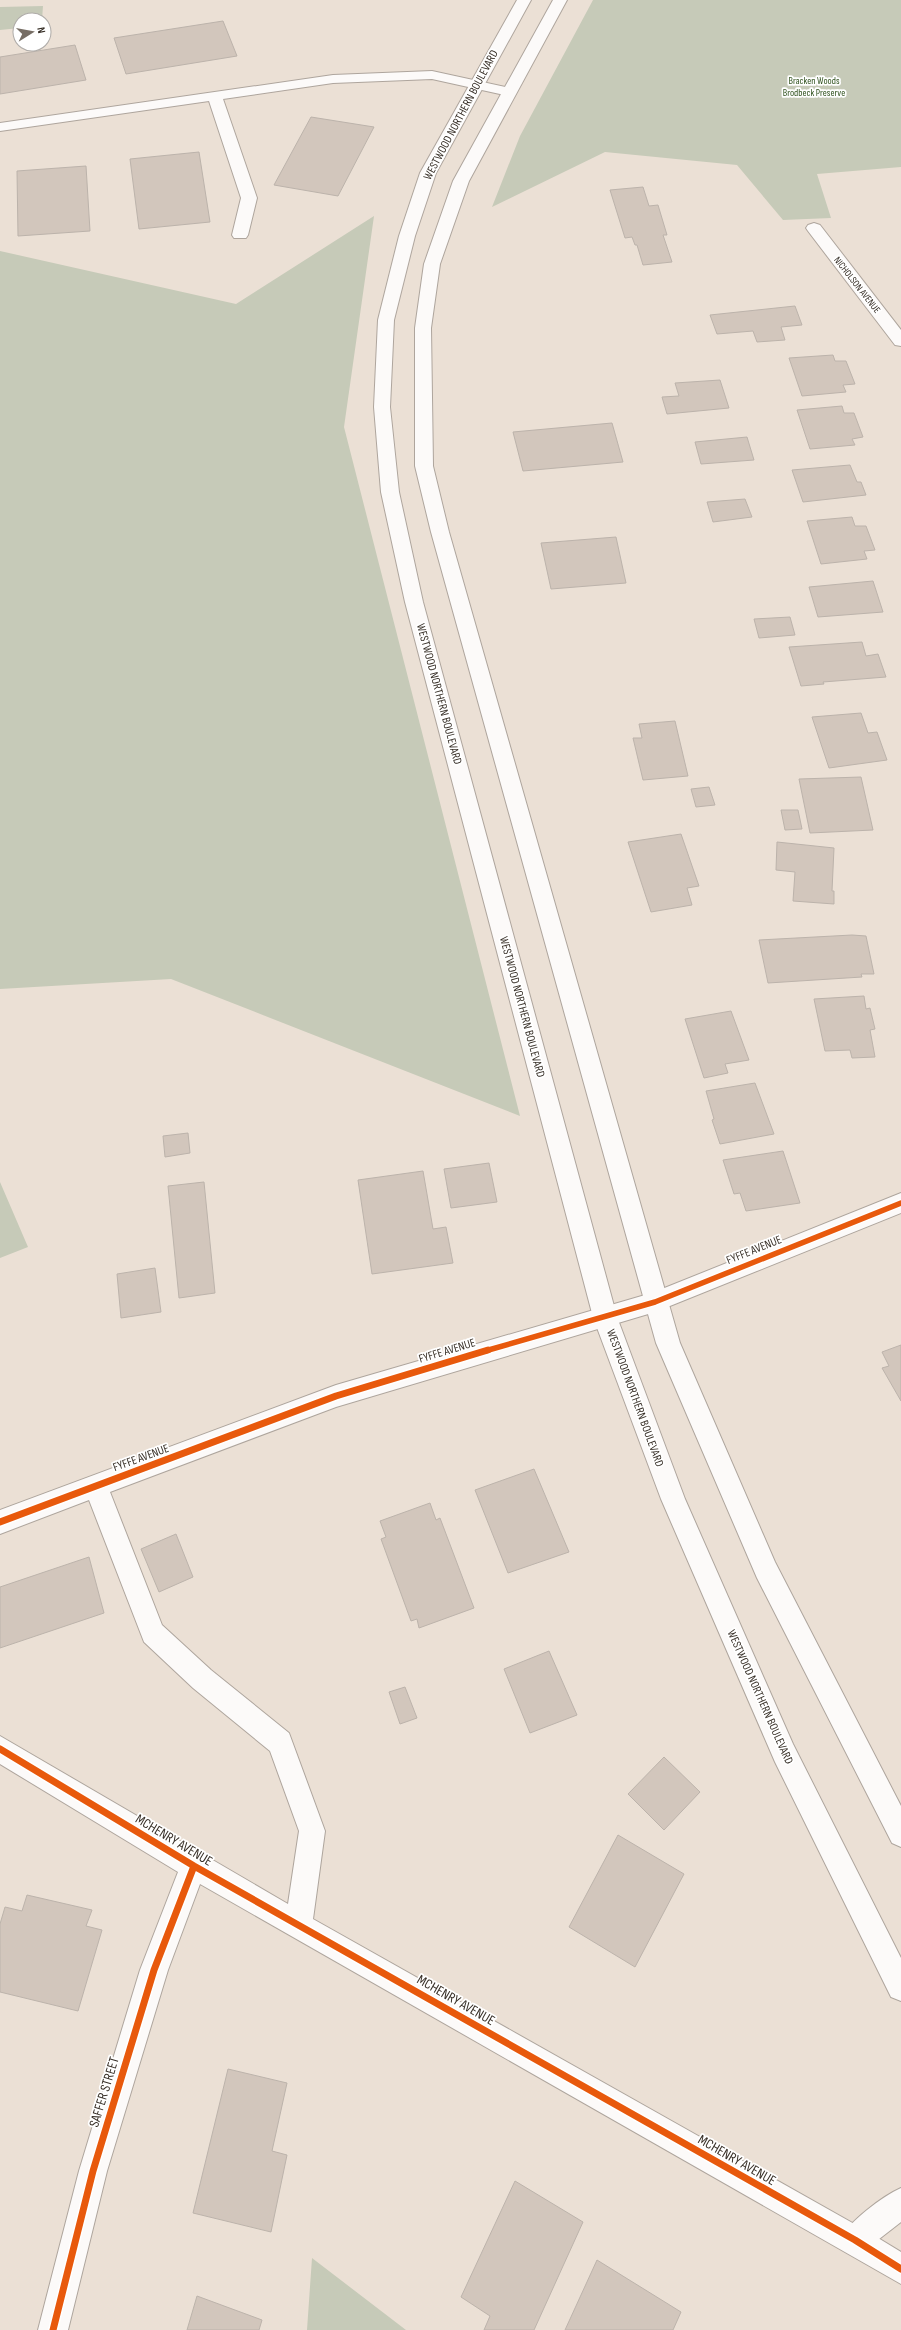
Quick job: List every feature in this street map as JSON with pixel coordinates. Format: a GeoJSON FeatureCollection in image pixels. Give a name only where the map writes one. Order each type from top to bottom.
{"type":"FeatureCollection","features":[{"type":"Feature","properties":{"kind":"main road","name":"WESTWOOD NORTHERN BOULEVARD"},"geometry":{"type":"LineString","coordinates":[[524,0],[476,84],[428,173],[407,236],[386,320],[382,407],[390,492],[414,602],[605,1317],[673,1499],[784,1753],[901,1987]]}},
{"type":"Feature","properties":{"kind":"main road"},"geometry":{"type":"LineString","coordinates":[[560,0],[461,181],[432,264],[423,328],[424,466],[440,532],[655,1302],[668,1343],[766,1570],[901,1834]]}},
{"type":"Feature","properties":{"kind":"main road"},"geometry":{"type":"LineString","coordinates":[[0,126],[333,79],[432,75],[509,92]]}},
{"type":"Feature","properties":{"kind":"main road"},"geometry":{"type":"LineString","coordinates":[[215,96],[249,198],[240,235]]}},
{"type":"Feature","properties":{"kind":"main road","name":"NICHOLSON AVENUE"},"geometry":{"type":"LineString","coordinates":[[814,228],[901,341]]}},
{"type":"Feature","properties":{"kind":"main road","name":"FYFFE AVENUE"},"geometry":{"type":"LineString","coordinates":[[0,1522],[336,1396],[518,1340],[655,1302],[901,1203]]}},
{"type":"Feature","properties":{"kind":"main road"},"geometry":{"type":"LineString","coordinates":[[96,1486],[153,1634],[202,1679],[280,1742],[312,1831],[299,1925]]}},
{"type":"Feature","properties":{"kind":"main road","name":"MCHENRY AVENUE"},"geometry":{"type":"LineString","coordinates":[[0,1749],[194,1866],[855,2240],[901,2269]]}},
{"type":"Feature","properties":{"kind":"main road","name":"SAFFER STREET"},"geometry":{"type":"LineString","coordinates":[[53,2330],[93,2171],[154,1970],[194,1866]]}},
{"type":"Feature","properties":{"kind":"main road"},"geometry":{"type":"LineString","coordinates":[[855,2240],[901,2203]]}},
{"type":"Feature","properties":{"kind":"green space","name":"Bracken Woods Brodbeck Preserve"},"geometry":{"type":"Polygon","coordinates":[[[593,0],[901,0],[901,167],[817,174],[831,218],[783,220],[737,165],[605,152],[492,207],[520,136],[593,0]]]}},
{"type":"Feature","properties":{"kind":"green space"},"geometry":{"type":"Polygon","coordinates":[[[43,6],[43,12],[12,12],[12,29],[0,30],[0,7],[43,6]]]}},
{"type":"Feature","properties":{"kind":"green space"},"geometry":{"type":"Polygon","coordinates":[[[374,216],[344,427],[520,1116],[171,979],[0,989],[0,251],[236,304],[374,216]]]}},
{"type":"Feature","properties":{"kind":"green space"},"geometry":{"type":"Polygon","coordinates":[[[0,1182],[28,1247],[0,1258],[0,1182]]]}},
{"type":"Feature","properties":{"kind":"green space"},"geometry":{"type":"Polygon","coordinates":[[[312,2258],[406,2330],[307,2330],[312,2258]]]}},
{"type":"Feature","properties":{"kind":"building"},"geometry":{"type":"Polygon","coordinates":[[[223,21],[237,56],[126,74],[114,38],[223,21]]]}},
{"type":"Feature","properties":{"kind":"building"},"geometry":{"type":"Polygon","coordinates":[[[75,45],[86,80],[0,94],[0,57],[31,52],[52,52],[52,49],[75,45]]]}},
{"type":"Feature","properties":{"kind":"building"},"geometry":{"type":"Polygon","coordinates":[[[311,117],[374,127],[338,196],[274,185],[311,117]]]}},
{"type":"Feature","properties":{"kind":"building"},"geometry":{"type":"Polygon","coordinates":[[[199,152],[210,222],[139,229],[130,159],[199,152]]]}},
{"type":"Feature","properties":{"kind":"building"},"geometry":{"type":"Polygon","coordinates":[[[86,166],[90,231],[18,236],[17,171],[86,166]]]}},
{"type":"Feature","properties":{"kind":"building"},"geometry":{"type":"Polygon","coordinates":[[[643,187],[649,206],[658,205],[667,235],[663,235],[672,262],[643,265],[637,245],[635,245],[632,237],[625,238],[610,190],[643,187]]]}},
{"type":"Feature","properties":{"kind":"building"},"geometry":{"type":"Polygon","coordinates":[[[795,306],[802,325],[781,327],[785,340],[757,342],[753,331],[717,334],[710,315],[795,306]]]}},
{"type":"Feature","properties":{"kind":"building"},"geometry":{"type":"Polygon","coordinates":[[[833,355],[835,361],[846,361],[855,384],[843,385],[846,392],[802,396],[789,358],[833,355]]]}},
{"type":"Feature","properties":{"kind":"building"},"geometry":{"type":"Polygon","coordinates":[[[720,380],[729,408],[667,414],[662,397],[679,396],[675,383],[720,380]]]}},
{"type":"Feature","properties":{"kind":"building"},"geometry":{"type":"Polygon","coordinates":[[[842,406],[844,413],[854,413],[863,437],[852,439],[855,445],[810,449],[797,410],[842,406]]]}},
{"type":"Feature","properties":{"kind":"building"},"geometry":{"type":"Polygon","coordinates":[[[612,423],[623,462],[523,471],[513,432],[612,423]]]}},
{"type":"Feature","properties":{"kind":"building"},"geometry":{"type":"Polygon","coordinates":[[[747,437],[754,460],[701,464],[695,442],[747,437]]]}},
{"type":"Feature","properties":{"kind":"building"},"geometry":{"type":"Polygon","coordinates":[[[850,465],[857,482],[861,482],[866,495],[803,502],[792,470],[850,465]]]}},
{"type":"Feature","properties":{"kind":"building"},"geometry":{"type":"Polygon","coordinates":[[[745,499],[752,517],[713,522],[707,502],[745,499]]]}},
{"type":"Feature","properties":{"kind":"building"},"geometry":{"type":"Polygon","coordinates":[[[852,517],[855,526],[866,526],[875,550],[864,551],[867,559],[821,564],[807,521],[852,517]]]}},
{"type":"Feature","properties":{"kind":"building"},"geometry":{"type":"Polygon","coordinates":[[[616,537],[626,583],[551,589],[541,543],[616,537]]]}},
{"type":"Feature","properties":{"kind":"building"},"geometry":{"type":"Polygon","coordinates":[[[873,581],[883,612],[818,617],[809,587],[873,581]]]}},
{"type":"Feature","properties":{"kind":"building"},"geometry":{"type":"Polygon","coordinates":[[[790,617],[795,635],[759,638],[754,619],[790,617]]]}},
{"type":"Feature","properties":{"kind":"building"},"geometry":{"type":"Polygon","coordinates":[[[862,642],[866,656],[878,654],[886,677],[823,682],[824,684],[801,686],[789,647],[862,642]]]}},
{"type":"Feature","properties":{"kind":"building"},"geometry":{"type":"Polygon","coordinates":[[[861,713],[868,733],[877,732],[887,760],[829,768],[812,717],[861,713]]]}},
{"type":"Feature","properties":{"kind":"building"},"geometry":{"type":"Polygon","coordinates":[[[675,721],[688,776],[643,780],[633,738],[642,738],[639,724],[675,721]]]}},
{"type":"Feature","properties":{"kind":"building"},"geometry":{"type":"Polygon","coordinates":[[[861,777],[873,830],[810,833],[799,779],[861,777]]]}},
{"type":"Feature","properties":{"kind":"building"},"geometry":{"type":"Polygon","coordinates":[[[709,787],[715,805],[696,807],[691,789],[709,787]]]}},
{"type":"Feature","properties":{"kind":"building"},"geometry":{"type":"Polygon","coordinates":[[[781,810],[798,810],[802,829],[785,830],[781,810]]]}},
{"type":"Feature","properties":{"kind":"building"},"geometry":{"type":"Polygon","coordinates":[[[681,834],[699,886],[687,888],[692,905],[651,912],[628,842],[681,834]]]}},
{"type":"Feature","properties":{"kind":"building"},"geometry":{"type":"Polygon","coordinates":[[[777,842],[834,848],[832,891],[834,891],[834,904],[793,901],[795,872],[776,870],[777,842]]]}},
{"type":"Feature","properties":{"kind":"building"},"geometry":{"type":"Polygon","coordinates":[[[852,935],[866,936],[874,974],[861,974],[862,977],[768,983],[759,940],[852,935]]]}},
{"type":"Feature","properties":{"kind":"building"},"geometry":{"type":"Polygon","coordinates":[[[864,996],[866,1009],[870,1008],[875,1029],[870,1030],[875,1057],[852,1058],[850,1050],[825,1051],[814,999],[864,996]]]}},
{"type":"Feature","properties":{"kind":"building"},"geometry":{"type":"Polygon","coordinates":[[[731,1011],[749,1060],[725,1064],[728,1073],[704,1078],[685,1019],[731,1011]]]}},
{"type":"Feature","properties":{"kind":"building"},"geometry":{"type":"Polygon","coordinates":[[[755,1083],[774,1134],[720,1144],[712,1120],[714,1119],[706,1091],[755,1083]]]}},
{"type":"Feature","properties":{"kind":"building"},"geometry":{"type":"Polygon","coordinates":[[[188,1133],[190,1153],[165,1157],[163,1136],[188,1133]]]}},
{"type":"Feature","properties":{"kind":"building"},"geometry":{"type":"Polygon","coordinates":[[[783,1151],[800,1203],[746,1211],[740,1193],[734,1194],[723,1160],[783,1151]]]}},
{"type":"Feature","properties":{"kind":"building"},"geometry":{"type":"Polygon","coordinates":[[[489,1163],[497,1202],[451,1208],[444,1169],[489,1163]]]}},
{"type":"Feature","properties":{"kind":"building"},"geometry":{"type":"Polygon","coordinates":[[[423,1171],[433,1229],[446,1227],[453,1263],[372,1274],[358,1180],[423,1171]]]}},
{"type":"Feature","properties":{"kind":"building"},"geometry":{"type":"Polygon","coordinates":[[[204,1182],[215,1293],[179,1298],[168,1186],[204,1182]]]}},
{"type":"Feature","properties":{"kind":"building"},"geometry":{"type":"Polygon","coordinates":[[[155,1268],[161,1312],[121,1318],[117,1274],[155,1268]]]}},
{"type":"Feature","properties":{"kind":"building"},"geometry":{"type":"Polygon","coordinates":[[[901,1345],[901,1401],[882,1368],[889,1366],[882,1352],[901,1345]]]}},
{"type":"Feature","properties":{"kind":"building"},"geometry":{"type":"Polygon","coordinates":[[[534,1469],[569,1552],[508,1573],[475,1490],[534,1469]]]}},
{"type":"Feature","properties":{"kind":"building"},"geometry":{"type":"Polygon","coordinates":[[[430,1503],[436,1520],[440,1518],[474,1608],[419,1628],[417,1619],[411,1621],[381,1539],[386,1537],[380,1521],[430,1503]]]}},
{"type":"Feature","properties":{"kind":"building"},"geometry":{"type":"Polygon","coordinates":[[[176,1534],[193,1577],[159,1592],[141,1549],[176,1534]]]}},
{"type":"Feature","properties":{"kind":"building"},"geometry":{"type":"Polygon","coordinates":[[[89,1557],[104,1613],[0,1648],[0,1587],[89,1557]]]}},
{"type":"Feature","properties":{"kind":"building"},"geometry":{"type":"Polygon","coordinates":[[[549,1651],[577,1715],[530,1733],[504,1669],[549,1651]]]}},
{"type":"Feature","properties":{"kind":"building"},"geometry":{"type":"Polygon","coordinates":[[[405,1687],[417,1718],[400,1724],[389,1692],[405,1687]]]}},
{"type":"Feature","properties":{"kind":"building"},"geometry":{"type":"Polygon","coordinates":[[[664,1757],[700,1792],[664,1830],[628,1794],[664,1757]]]}},
{"type":"Feature","properties":{"kind":"building"},"geometry":{"type":"Polygon","coordinates":[[[618,1835],[684,1874],[635,1967],[569,1927],[618,1835]]]}},
{"type":"Feature","properties":{"kind":"building"},"geometry":{"type":"Polygon","coordinates":[[[27,1895],[92,1910],[86,1926],[102,1930],[78,2011],[0,1992],[0,1924],[5,1907],[22,1911],[27,1895]]]}},
{"type":"Feature","properties":{"kind":"building"},"geometry":{"type":"Polygon","coordinates":[[[228,2069],[287,2083],[272,2151],[287,2155],[271,2232],[193,2213],[228,2069]]]}},
{"type":"Feature","properties":{"kind":"building"},"geometry":{"type":"Polygon","coordinates":[[[515,2181],[583,2222],[534,2330],[484,2330],[490,2316],[461,2297],[515,2181]]]}},
{"type":"Feature","properties":{"kind":"building"},"geometry":{"type":"Polygon","coordinates":[[[597,2260],[681,2312],[673,2330],[565,2330],[597,2260]]]}},
{"type":"Feature","properties":{"kind":"building"},"geometry":{"type":"Polygon","coordinates":[[[197,2296],[262,2320],[259,2330],[187,2330],[197,2296]]]}},
{"type":"Feature","properties":{"kind":"cycle path"},"geometry":{"type":"LineString","coordinates":[[0,1522],[336,1396],[518,1341],[569,1328],[655,1302],[901,1203]]}},
{"type":"Feature","properties":{"kind":"cycle path"},"geometry":{"type":"LineString","coordinates":[[0,1749],[194,1866],[855,2240],[901,2269]]}},
{"type":"Feature","properties":{"kind":"cycle path"},"geometry":{"type":"LineString","coordinates":[[53,2330],[93,2171],[154,1970],[194,1866]]}}]}
